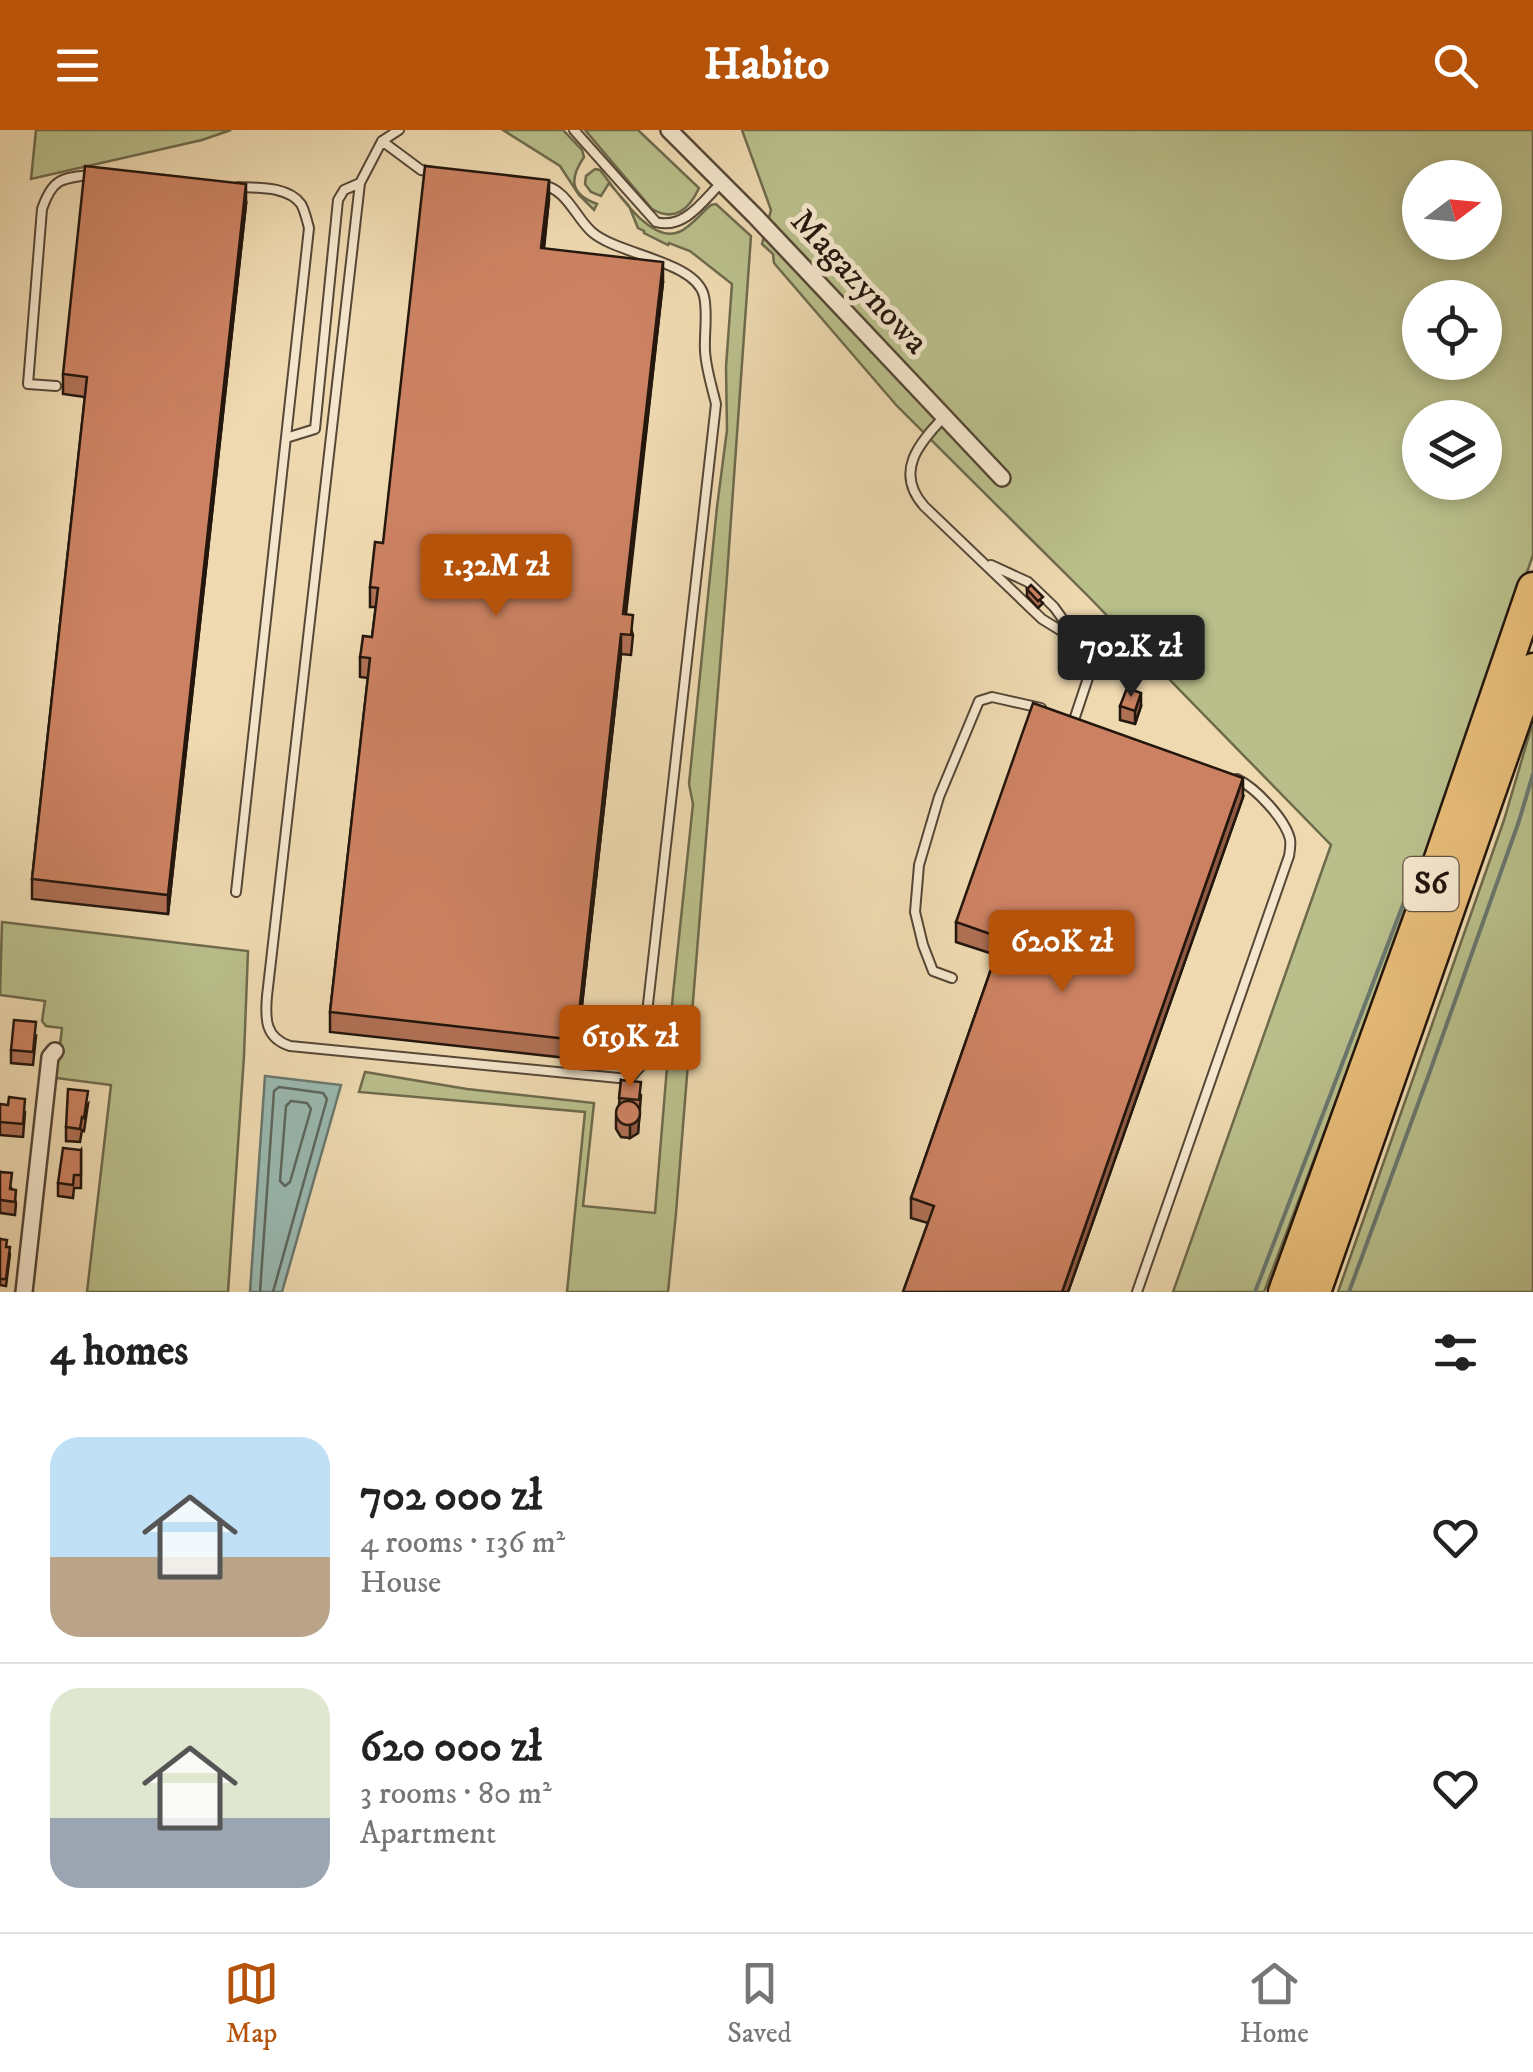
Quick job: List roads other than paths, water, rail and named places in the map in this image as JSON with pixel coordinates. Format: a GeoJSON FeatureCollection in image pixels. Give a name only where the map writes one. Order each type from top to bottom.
{"type":"FeatureCollection","features":[{"type":"Feature","properties":{"kind":"highway","name":"S6"},"geometry":{"type":"LineString","coordinates":[[1284,1292],[1533,588]]}},
{"type":"Feature","properties":{"kind":"highway","name":"S6"},"geometry":{"type":"LineString","coordinates":[[1315,1292],[1533,669]]}},
{"type":"Feature","properties":{"kind":"street","name":"Magazynowa"},"geometry":{"type":"LineString","coordinates":[[669,130],[1002,478]]}},
{"type":"Feature","properties":{"kind":"street"},"geometry":{"type":"LineString","coordinates":[[24,1292],[50,1057],[55,1050]]}},
{"type":"Feature","properties":{"kind":"lane"},"geometry":{"type":"LineString","coordinates":[[399,130],[382,141],[360,183],[267,996],[267,1026],[272,1036],[290,1046],[628,1079],[641,1066],[716,404],[705,351],[706,301],[701,287],[687,274],[608,241],[593,232],[561,194],[549,186],[531,184]]}},
{"type":"Feature","properties":{"kind":"lane"},"geometry":{"type":"LineString","coordinates":[[574,130],[656,222],[677,223],[722,183]]}},
{"type":"Feature","properties":{"kind":"lane"},"geometry":{"type":"LineString","coordinates":[[382,141],[421,170],[439,172]]}},
{"type":"Feature","properties":{"kind":"lane"},"geometry":{"type":"LineString","coordinates":[[56,386],[28,384],[42,210],[49,190],[64,178],[96,174]]}},
{"type":"Feature","properties":{"kind":"lane"},"geometry":{"type":"LineString","coordinates":[[286,438],[315,429],[338,200],[344,190],[360,183]]}},
{"type":"Feature","properties":{"kind":"lane"},"geometry":{"type":"LineString","coordinates":[[233,186],[292,196],[302,206],[310,228],[236,892]]}},
{"type":"Feature","properties":{"kind":"lane"},"geometry":{"type":"LineString","coordinates":[[944,417],[916,449],[912,488],[924,506],[1042,619],[1076,640]]}},
{"type":"Feature","properties":{"kind":"lane"},"geometry":{"type":"LineString","coordinates":[[982,561],[1028,582],[1054,607],[1084,650],[1090,672],[1074,720]]}},
{"type":"Feature","properties":{"kind":"lane"},"geometry":{"type":"LineString","coordinates":[[952,978],[933,971],[923,945],[914,912],[918,865],[933,814],[976,705],[982,698],[992,697],[1038,707],[1092,727]]}},
{"type":"Feature","properties":{"kind":"lane"},"geometry":{"type":"LineString","coordinates":[[1137,1292],[1291,844],[1288,833],[1263,798],[1249,785],[1230,776]]}},
{"type":"Feature","properties":{"kind":"water"},"geometry":{"type":"Polygon","coordinates":[[[265,1076],[341,1085],[282,1292],[250,1292],[265,1076]]]}},
{"type":"Feature","properties":{"kind":"waterway"},"geometry":{"type":"LineString","coordinates":[[1349,1292],[1533,774]]}},
{"type":"Feature","properties":{"kind":"waterway"},"geometry":{"type":"LineString","coordinates":[[1255,1292],[1404,902]]}}]}
